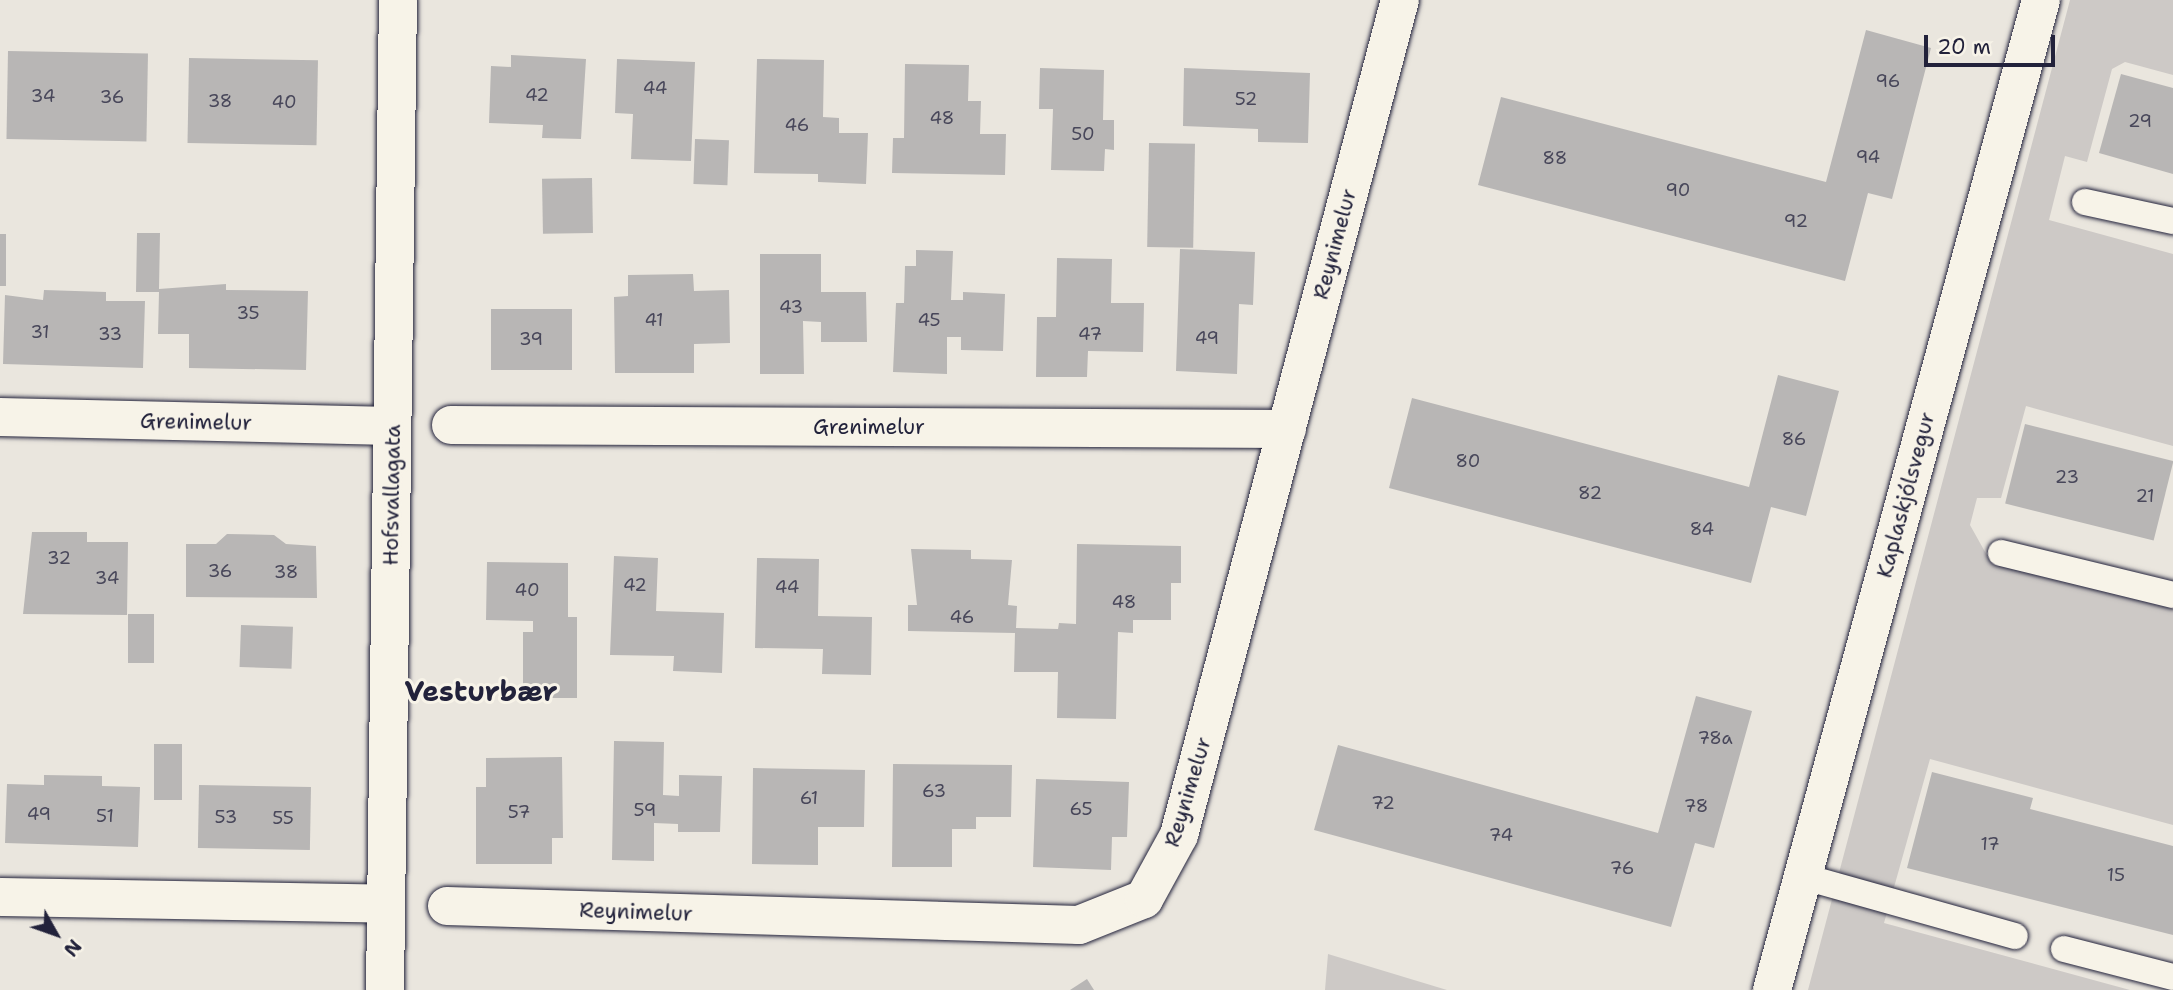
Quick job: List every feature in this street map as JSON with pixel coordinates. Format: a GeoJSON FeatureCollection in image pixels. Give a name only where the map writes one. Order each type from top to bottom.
{"type":"FeatureCollection","features":[{"type":"Feature","properties":{"kind":"street","name":"Hofsvallagata"},"geometry":{"type":"LineString","coordinates":[[385,990],[398,0]]}},
{"type":"Feature","properties":{"kind":"street","name":"Reynimelur"},"geometry":{"type":"LineString","coordinates":[[447,906],[1079,925],[1144,899],[1179,835],[1400,0]]}},
{"type":"Feature","properties":{"kind":"street","name":"Kaplaskjólsvegur"},"geometry":{"type":"LineString","coordinates":[[1772,990],[2041,0]]}},
{"type":"Feature","properties":{"kind":"street","name":"Grenimelur"},"geometry":{"type":"LineString","coordinates":[[0,417],[393,426]]}},
{"type":"Feature","properties":{"kind":"street","name":"Grenimelur"},"geometry":{"type":"LineString","coordinates":[[451,425],[1287,429]]}},
{"type":"Feature","properties":{"kind":"street"},"geometry":{"type":"LineString","coordinates":[[0,897],[386,904]]}},
{"type":"Feature","properties":{"kind":"lane"},"geometry":{"type":"LineString","coordinates":[[2085,202],[2173,221]]}},
{"type":"Feature","properties":{"kind":"lane"},"geometry":{"type":"LineString","coordinates":[[2001,553],[2173,595]]}},
{"type":"Feature","properties":{"kind":"lane"},"geometry":{"type":"LineString","coordinates":[[1801,876],[2015,936]]}},
{"type":"Feature","properties":{"kind":"lane"},"geometry":{"type":"LineString","coordinates":[[2064,949],[2173,977]]}},
{"type":"Feature","properties":{"kind":"shaded area"},"geometry":{"type":"Polygon","coordinates":[[[2070,0],[2173,0],[2173,75],[2125,62],[2112,69],[2087,162],[2065,156],[2049,220],[2173,254],[2173,446],[2026,406],[2001,498],[1977,498],[1970,525],[1989,559],[2173,609],[2173,825],[1930,759],[1884,923],[2130,990],[1808,990],[2070,0]]]}},
{"type":"Feature","properties":{"kind":"shaded area"},"geometry":{"type":"Polygon","coordinates":[[[1328,954],[1447,990],[1325,990],[1328,954]]]}},
{"type":"Feature","properties":{"kind":"building"},"geometry":{"type":"Polygon","coordinates":[[[1866,30],[1931,48],[1892,199],[1868,193],[1845,281],[1478,185],[1501,97],[1826,182],[1866,30]]]}},
{"type":"Feature","properties":{"kind":"building"},"geometry":{"type":"Polygon","coordinates":[[[8,51],[148,53],[146,141],[6,139],[8,51]]]}},
{"type":"Feature","properties":{"kind":"building"},"geometry":{"type":"Polygon","coordinates":[[[511,55],[586,59],[581,139],[542,138],[543,125],[489,123],[491,66],[511,67],[511,55]]]}},
{"type":"Feature","properties":{"kind":"building"},"geometry":{"type":"Polygon","coordinates":[[[189,58],[318,60],[316,145],[188,143],[189,58]]]}},
{"type":"Feature","properties":{"kind":"building"},"geometry":{"type":"Polygon","coordinates":[[[617,59],[695,62],[691,161],[631,159],[633,114],[615,113],[617,59]]]}},
{"type":"Feature","properties":{"kind":"building"},"geometry":{"type":"Polygon","coordinates":[[[757,59],[824,60],[823,117],[839,118],[839,133],[868,133],[866,184],[818,182],[818,174],[754,173],[757,59]]]}},
{"type":"Feature","properties":{"kind":"building"},"geometry":{"type":"Polygon","coordinates":[[[905,64],[969,65],[968,101],[981,101],[980,134],[1006,134],[1005,175],[892,173],[893,138],[904,138],[905,64]]]}},
{"type":"Feature","properties":{"kind":"building"},"geometry":{"type":"Polygon","coordinates":[[[1040,68],[1104,70],[1103,120],[1114,120],[1114,150],[1105,149],[1104,171],[1051,170],[1053,109],[1039,109],[1040,68]]]}},
{"type":"Feature","properties":{"kind":"building"},"geometry":{"type":"Polygon","coordinates":[[[1184,68],[1310,73],[1308,143],[1258,142],[1258,129],[1183,126],[1184,68]]]}},
{"type":"Feature","properties":{"kind":"building"},"geometry":{"type":"Polygon","coordinates":[[[2121,74],[2173,88],[2173,174],[2099,153],[2121,74]]]}},
{"type":"Feature","properties":{"kind":"building"},"geometry":{"type":"Polygon","coordinates":[[[695,139],[729,140],[727,185],[693,184],[695,139]]]}},
{"type":"Feature","properties":{"kind":"building"},"geometry":{"type":"Polygon","coordinates":[[[1149,143],[1195,144],[1193,248],[1147,247],[1149,143]]]}},
{"type":"Feature","properties":{"kind":"building"},"geometry":{"type":"Polygon","coordinates":[[[592,178],[593,233],[543,234],[542,179],[592,178]]]}},
{"type":"Feature","properties":{"kind":"building"},"geometry":{"type":"Polygon","coordinates":[[[137,233],[160,233],[159,289],[226,284],[226,290],[308,291],[306,370],[189,368],[189,334],[158,334],[159,292],[136,292],[137,233]]]}},
{"type":"Feature","properties":{"kind":"building"},"geometry":{"type":"Polygon","coordinates":[[[0,234],[6,234],[6,286],[0,286],[0,234]]]}},
{"type":"Feature","properties":{"kind":"building"},"geometry":{"type":"Polygon","coordinates":[[[1180,249],[1255,252],[1253,305],[1239,304],[1237,374],[1176,371],[1180,249]]]}},
{"type":"Feature","properties":{"kind":"building"},"geometry":{"type":"Polygon","coordinates":[[[916,250],[953,251],[951,300],[963,300],[963,292],[1005,294],[1003,351],[961,350],[961,337],[947,337],[947,374],[893,372],[896,303],[904,303],[905,266],[916,266],[916,250]]]}},
{"type":"Feature","properties":{"kind":"building"},"geometry":{"type":"Polygon","coordinates":[[[760,254],[821,254],[821,292],[866,292],[867,342],[821,342],[821,322],[803,321],[804,374],[760,374],[760,254]]]}},
{"type":"Feature","properties":{"kind":"building"},"geometry":{"type":"Polygon","coordinates":[[[1057,258],[1112,259],[1111,303],[1144,303],[1143,352],[1088,351],[1087,377],[1036,377],[1037,317],[1056,317],[1057,258]]]}},
{"type":"Feature","properties":{"kind":"building"},"geometry":{"type":"Polygon","coordinates":[[[693,274],[694,291],[729,290],[730,343],[694,344],[694,373],[615,373],[614,297],[628,296],[628,275],[693,274]]]}},
{"type":"Feature","properties":{"kind":"building"},"geometry":{"type":"Polygon","coordinates":[[[44,290],[106,292],[106,301],[145,301],[143,368],[3,364],[5,295],[43,300],[44,290]]]}},
{"type":"Feature","properties":{"kind":"building"},"geometry":{"type":"Polygon","coordinates":[[[491,309],[572,309],[572,370],[491,370],[491,309]]]}},
{"type":"Feature","properties":{"kind":"building"},"geometry":{"type":"Polygon","coordinates":[[[1778,375],[1839,391],[1806,516],[1771,507],[1751,583],[1389,488],[1412,398],[1749,487],[1778,375]]]}},
{"type":"Feature","properties":{"kind":"building"},"geometry":{"type":"Polygon","coordinates":[[[2025,424],[2173,461],[2154,541],[2005,504],[2025,424]]]}},
{"type":"Feature","properties":{"kind":"building"},"geometry":{"type":"Polygon","coordinates":[[[32,532],[87,532],[87,542],[128,542],[127,615],[23,614],[32,532]]]}},
{"type":"Feature","properties":{"kind":"building"},"geometry":{"type":"Polygon","coordinates":[[[227,534],[274,535],[286,544],[316,546],[317,598],[186,597],[186,544],[216,544],[227,534]]]}},
{"type":"Feature","properties":{"kind":"building"},"geometry":{"type":"Polygon","coordinates":[[[1077,544],[1181,546],[1181,583],[1171,583],[1171,620],[1133,620],[1133,633],[1118,632],[1116,719],[1057,718],[1058,672],[1014,672],[1015,633],[908,631],[908,605],[917,605],[911,549],[971,550],[971,559],[1012,560],[1008,605],[1017,606],[1016,628],[1058,629],[1059,623],[1076,624],[1077,544]]]}},
{"type":"Feature","properties":{"kind":"building"},"geometry":{"type":"Polygon","coordinates":[[[614,556],[658,558],[656,611],[724,613],[722,673],[673,671],[674,656],[610,655],[614,556]]]}},
{"type":"Feature","properties":{"kind":"building"},"geometry":{"type":"Polygon","coordinates":[[[757,558],[819,559],[818,616],[872,617],[871,675],[822,674],[823,649],[755,648],[757,558]]]}},
{"type":"Feature","properties":{"kind":"building"},"geometry":{"type":"Polygon","coordinates":[[[487,562],[568,563],[568,617],[577,617],[577,698],[523,698],[523,632],[533,632],[533,621],[486,620],[487,562]]]}},
{"type":"Feature","properties":{"kind":"building"},"geometry":{"type":"Polygon","coordinates":[[[128,614],[154,614],[154,663],[128,663],[128,614]]]}},
{"type":"Feature","properties":{"kind":"building"},"geometry":{"type":"Polygon","coordinates":[[[241,625],[293,627],[292,669],[240,667],[241,625]]]}},
{"type":"Feature","properties":{"kind":"building"},"geometry":{"type":"Polygon","coordinates":[[[1696,696],[1752,711],[1714,848],[1695,843],[1671,927],[1314,830],[1338,745],[1658,833],[1696,696]]]}},
{"type":"Feature","properties":{"kind":"building"},"geometry":{"type":"Polygon","coordinates":[[[614,741],[664,742],[663,795],[679,796],[679,775],[722,776],[720,832],[678,832],[678,824],[654,823],[654,861],[612,860],[614,741]]]}},
{"type":"Feature","properties":{"kind":"building"},"geometry":{"type":"Polygon","coordinates":[[[154,744],[182,744],[182,800],[154,800],[154,744]]]}},
{"type":"Feature","properties":{"kind":"building"},"geometry":{"type":"Polygon","coordinates":[[[562,757],[563,838],[552,838],[552,864],[476,864],[476,787],[486,787],[486,758],[562,757]]]}},
{"type":"Feature","properties":{"kind":"building"},"geometry":{"type":"Polygon","coordinates":[[[893,764],[1012,765],[1011,817],[976,817],[976,829],[952,829],[952,867],[892,867],[893,764]]]}},
{"type":"Feature","properties":{"kind":"building"},"geometry":{"type":"Polygon","coordinates":[[[753,768],[865,770],[864,827],[818,827],[818,865],[752,864],[753,768]]]}},
{"type":"Feature","properties":{"kind":"building"},"geometry":{"type":"Polygon","coordinates":[[[1932,772],[2033,798],[2030,809],[2173,846],[2173,935],[1907,868],[1932,772]]]}},
{"type":"Feature","properties":{"kind":"building"},"geometry":{"type":"Polygon","coordinates":[[[44,775],[102,776],[102,786],[140,787],[138,847],[5,843],[7,784],[44,785],[44,775]]]}},
{"type":"Feature","properties":{"kind":"building"},"geometry":{"type":"Polygon","coordinates":[[[1036,779],[1129,782],[1127,837],[1112,837],[1111,870],[1033,867],[1036,779]]]}},
{"type":"Feature","properties":{"kind":"building"},"geometry":{"type":"Polygon","coordinates":[[[199,785],[311,787],[310,850],[198,848],[199,785]]]}},
{"type":"Feature","properties":{"kind":"building"},"geometry":{"type":"Polygon","coordinates":[[[1087,979],[1094,990],[1070,990],[1087,979]]]}},
{"type":"Feature","properties":{"kind":"district","name":"Vesturbær"},"geometry":{"type":"Point","coordinates":[481,691]}}]}
